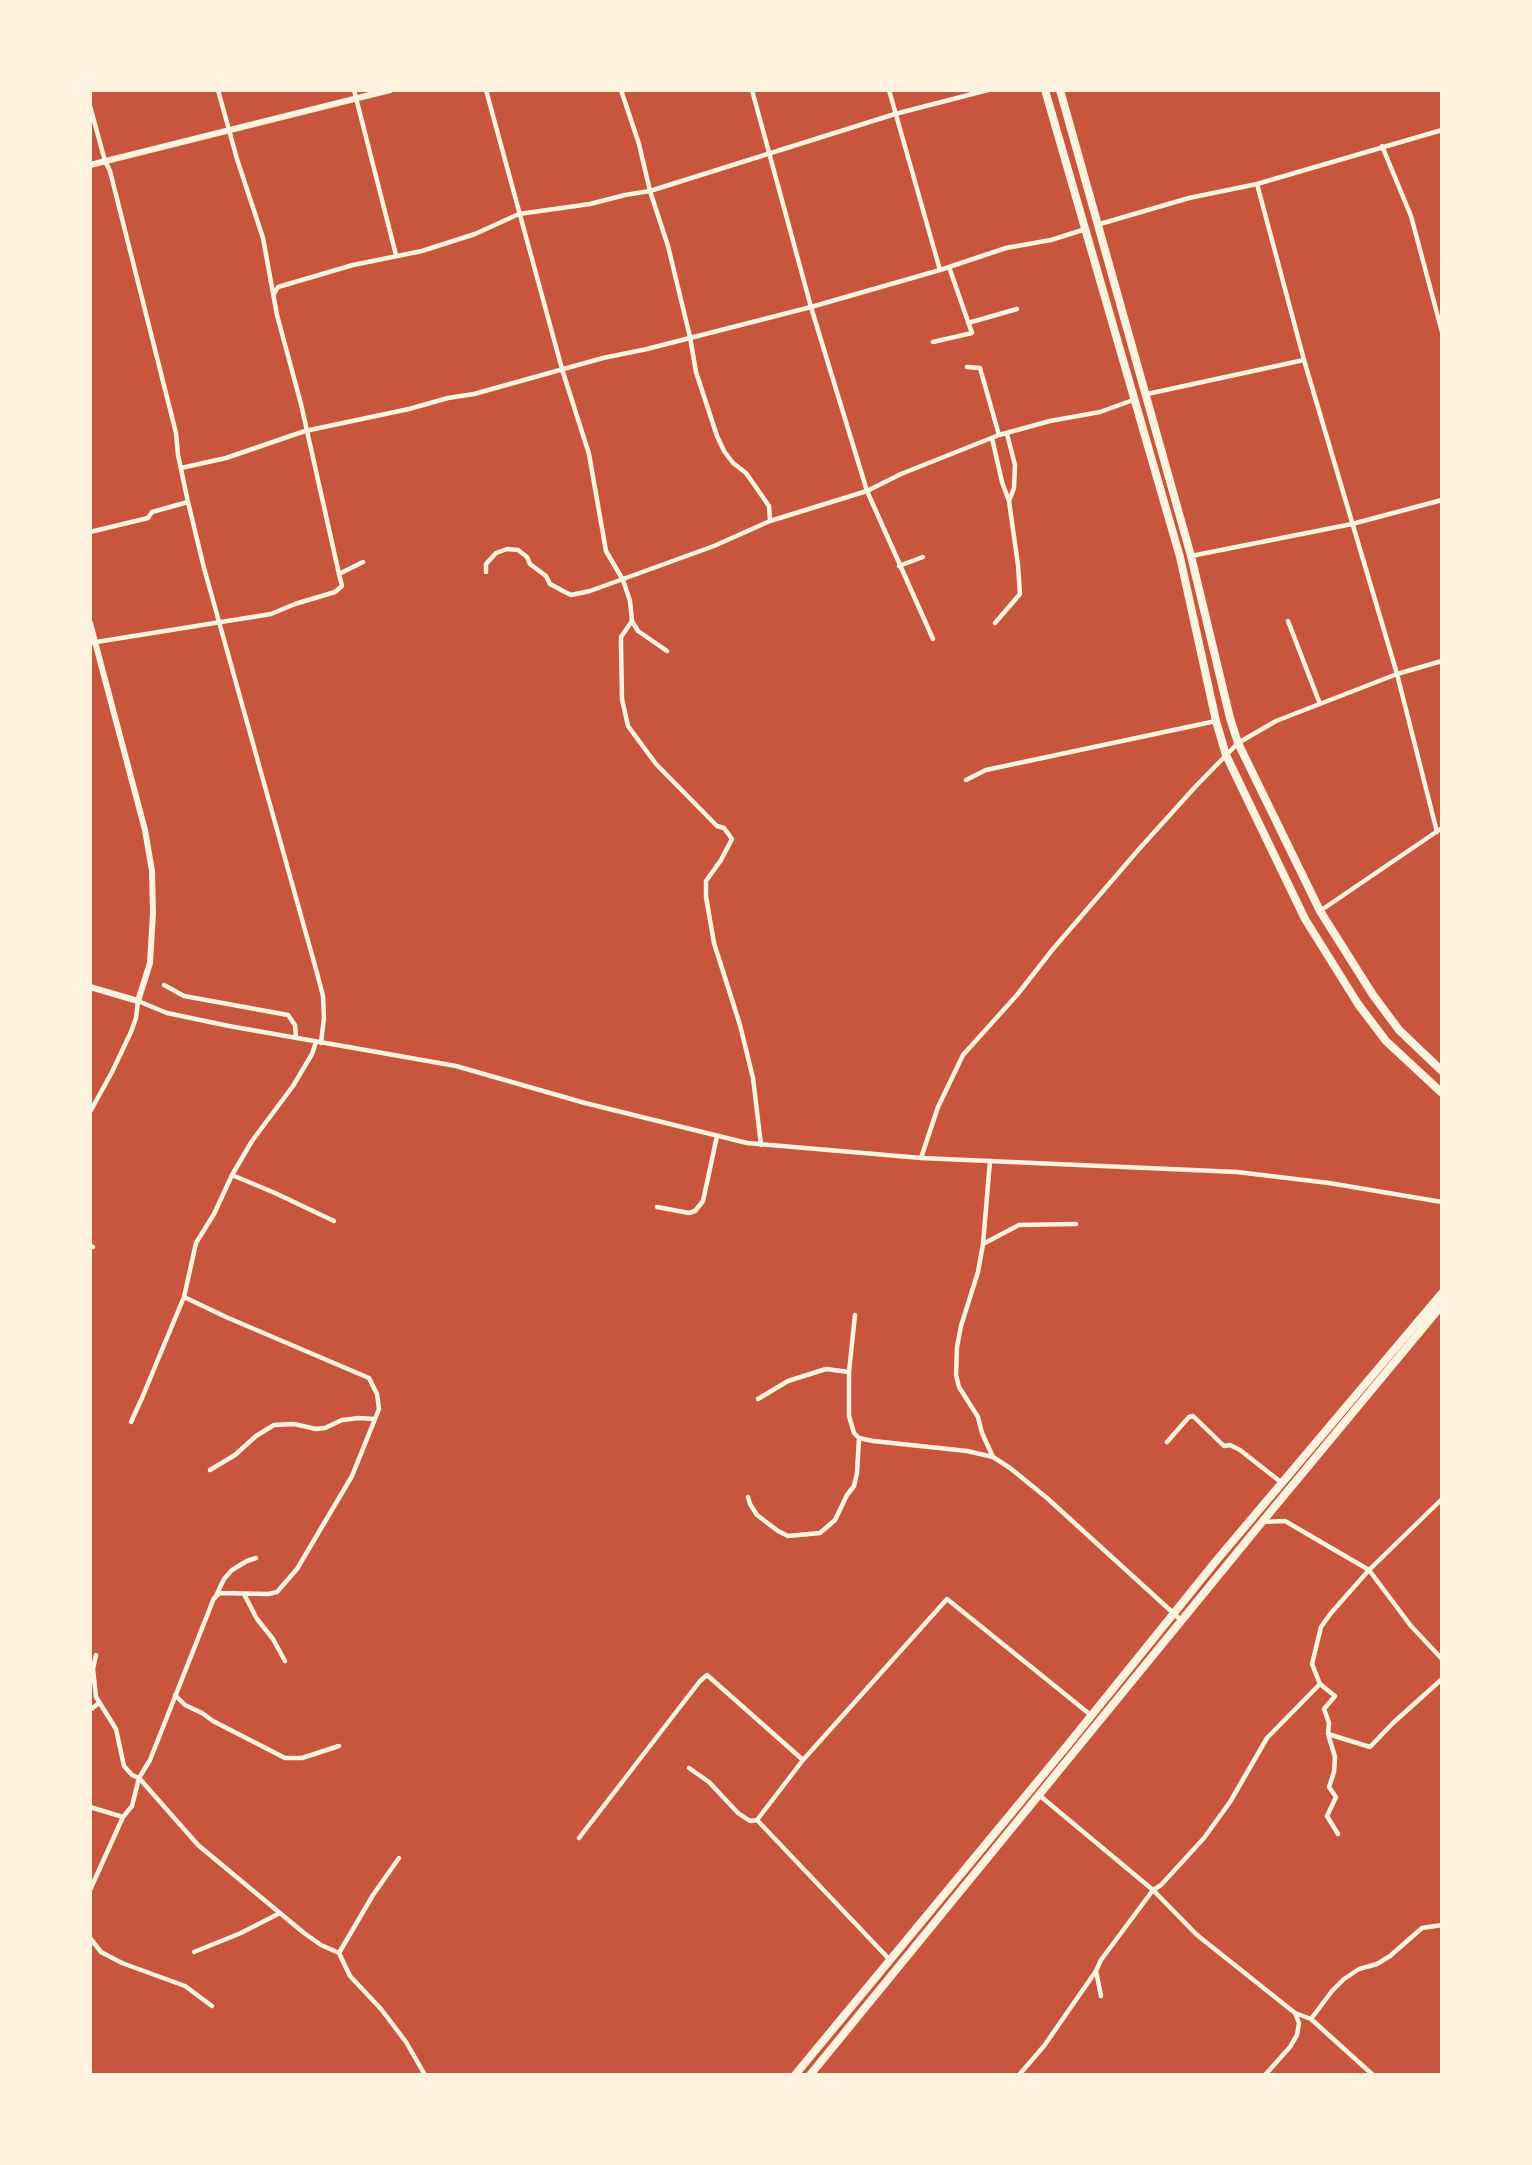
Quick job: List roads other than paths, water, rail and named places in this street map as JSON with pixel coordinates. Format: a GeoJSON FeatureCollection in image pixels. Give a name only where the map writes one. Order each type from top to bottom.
{"type":"FeatureCollection","features":[{"type":"Feature","properties":{"kind":"highway"},"geometry":{"type":"LineString","coordinates":[[1045,90],[1180,557],[1216,721],[1226,755],[1305,919],[1358,1004],[1386,1041],[1442,1094]]}},
{"type":"Feature","properties":{"kind":"highway"},"geometry":{"type":"LineString","coordinates":[[1060,90],[1147,394],[1238,743],[1320,911],[1372,994],[1399,1030],[1442,1071]]}},
{"type":"Feature","properties":{"kind":"main road"},"geometry":{"type":"LineString","coordinates":[[795,2075],[1282,1483],[1442,1293]]}},
{"type":"Feature","properties":{"kind":"main road"},"geometry":{"type":"LineString","coordinates":[[810,2075],[1442,1305]]}},
{"type":"Feature","properties":{"kind":"street"},"geometry":{"type":"LineString","coordinates":[[92,642],[271,614],[335,592],[342,586],[305,431],[301,404],[277,315],[263,238],[237,159],[218,90]]}},
{"type":"Feature","properties":{"kind":"street"},"geometry":{"type":"LineString","coordinates":[[354,90],[396,255]]}},
{"type":"Feature","properties":{"kind":"street"},"geometry":{"type":"LineString","coordinates":[[90,165],[390,90]]}},
{"type":"Feature","properties":{"kind":"street"},"geometry":{"type":"LineString","coordinates":[[486,90],[562,369],[589,454],[606,551],[623,580],[630,602],[632,621],[638,631],[667,651]]}},
{"type":"Feature","properties":{"kind":"street"},"geometry":{"type":"LineString","coordinates":[[621,90],[668,246],[696,372],[717,436],[724,451],[746,474],[769,506],[770,521]]}},
{"type":"Feature","properties":{"kind":"street"},"geometry":{"type":"LineString","coordinates":[[752,90],[811,307],[867,491],[933,639]]}},
{"type":"Feature","properties":{"kind":"street"},"geometry":{"type":"LineString","coordinates":[[889,90],[940,270]]}},
{"type":"Feature","properties":{"kind":"street"},"geometry":{"type":"LineString","coordinates":[[274,294],[278,287],[396,255],[422,251],[475,234],[519,214],[590,204],[650,191],[895,114],[988,90]]}},
{"type":"Feature","properties":{"kind":"street"},"geometry":{"type":"LineString","coordinates":[[90,106],[105,161],[110,171],[176,433],[188,502],[204,568],[273,808],[290,880],[323,996],[324,1018],[319,1042],[293,1086],[252,1141],[232,1175],[214,1214],[196,1243],[184,1297],[130,1422]]}},
{"type":"Feature","properties":{"kind":"street"},"geometry":{"type":"LineString","coordinates":[[1100,224],[1189,198],[1257,184],[1442,130]]}},
{"type":"Feature","properties":{"kind":"street"},"geometry":{"type":"LineString","coordinates":[[1382,146],[1411,216],[1442,332]]}},
{"type":"Feature","properties":{"kind":"street"},"geometry":{"type":"LineString","coordinates":[[1257,184],[1305,360],[1397,674],[1437,832]]}},
{"type":"Feature","properties":{"kind":"street"},"geometry":{"type":"LineString","coordinates":[[181,468],[226,458],[305,431],[474,394],[562,369],[811,307],[940,270],[1006,248],[1051,240],[1086,229]]}},
{"type":"Feature","properties":{"kind":"street"},"geometry":{"type":"LineString","coordinates":[[933,342],[972,333],[948,267]]}},
{"type":"Feature","properties":{"kind":"street"},"geometry":{"type":"LineString","coordinates":[[968,323],[1017,309]]}},
{"type":"Feature","properties":{"kind":"street"},"geometry":{"type":"LineString","coordinates":[[1147,394],[1305,360]]}},
{"type":"Feature","properties":{"kind":"street"},"geometry":{"type":"LineString","coordinates":[[967,367],[980,368],[999,435]]}},
{"type":"Feature","properties":{"kind":"street"},"geometry":{"type":"LineString","coordinates":[[486,572],[486,564],[496,553],[507,549],[518,550],[527,557],[530,564],[546,576],[550,584],[571,595],[623,580],[714,546],[770,521],[867,491],[901,474],[999,435],[1050,421],[1100,412],[1136,399]]}},
{"type":"Feature","properties":{"kind":"street"},"geometry":{"type":"LineString","coordinates":[[1007,434],[1015,465],[1014,488],[1009,501]]}},
{"type":"Feature","properties":{"kind":"street"},"geometry":{"type":"LineString","coordinates":[[992,438],[1002,482],[1009,501],[1020,594],[995,623]]}},
{"type":"Feature","properties":{"kind":"street"},"geometry":{"type":"LineString","coordinates":[[1191,556],[1352,524],[1442,500]]}},
{"type":"Feature","properties":{"kind":"street"},"geometry":{"type":"LineString","coordinates":[[90,532],[148,518],[152,512],[188,502]]}},
{"type":"Feature","properties":{"kind":"street"},"geometry":{"type":"LineString","coordinates":[[899,566],[924,557]]}},
{"type":"Feature","properties":{"kind":"street"},"geometry":{"type":"LineString","coordinates":[[339,574],[363,562]]}},
{"type":"Feature","properties":{"kind":"street"},"geometry":{"type":"LineString","coordinates":[[632,621],[621,638],[622,699],[628,726],[657,764],[717,826],[724,828],[732,839],[722,860],[706,881],[706,897],[714,943],[740,1025],[753,1078],[761,1145]]}},
{"type":"Feature","properties":{"kind":"street"},"geometry":{"type":"LineString","coordinates":[[1288,621],[1320,704]]}},
{"type":"Feature","properties":{"kind":"street"},"geometry":{"type":"LineString","coordinates":[[90,623],[92,642],[145,830],[152,871],[150,963],[138,1001],[136,1018],[112,1072],[90,1112]]}},
{"type":"Feature","properties":{"kind":"street"},"geometry":{"type":"LineString","coordinates":[[921,1158],[942,1098],[963,1055],[1017,995],[1053,949],[1140,848],[1238,743],[1276,722],[1320,704],[1397,674],[1442,661]]}},
{"type":"Feature","properties":{"kind":"street"},"geometry":{"type":"LineString","coordinates":[[966,780],[986,770],[1216,721]]}},
{"type":"Feature","properties":{"kind":"street"},"geometry":{"type":"LineString","coordinates":[[1320,911],[1442,828]]}},
{"type":"Feature","properties":{"kind":"street"},"geometry":{"type":"LineString","coordinates":[[164,985],[184,996],[288,1015],[295,1025],[296,1037]]}},
{"type":"Feature","properties":{"kind":"street"},"geometry":{"type":"LineString","coordinates":[[90,987],[138,1001],[167,1013],[456,1066],[585,1103],[761,1145],[921,1158],[1237,1172],[1335,1184],[1442,1202]]}},
{"type":"Feature","properties":{"kind":"street"},"geometry":{"type":"LineString","coordinates":[[657,1207],[689,1213],[695,1211],[703,1201],[717,1136]]}},
{"type":"Feature","properties":{"kind":"street"},"geometry":{"type":"LineString","coordinates":[[990,1161],[983,1244],[978,1272],[961,1326],[957,1347],[956,1375],[959,1387],[978,1417],[982,1433],[993,1457]]}},
{"type":"Feature","properties":{"kind":"street"},"geometry":{"type":"LineString","coordinates":[[232,1175],[334,1221]]}},
{"type":"Feature","properties":{"kind":"street"},"geometry":{"type":"LineString","coordinates":[[983,1244],[1020,1225],[1076,1224]]}},
{"type":"Feature","properties":{"kind":"street"},"geometry":{"type":"LineString","coordinates":[[184,1297],[369,1378],[377,1394],[379,1409],[352,1476],[297,1569],[276,1592],[268,1594],[220,1593],[214,1598]]}},
{"type":"Feature","properties":{"kind":"street"},"geometry":{"type":"LineString","coordinates":[[855,1315],[849,1372],[849,1416],[854,1433],[860,1438],[873,1441],[967,1451],[993,1457],[1010,1468],[1055,1506],[1182,1621]]}},
{"type":"Feature","properties":{"kind":"street"},"geometry":{"type":"LineString","coordinates":[[758,1398],[788,1381],[826,1369],[849,1372]]}},
{"type":"Feature","properties":{"kind":"street"},"geometry":{"type":"LineString","coordinates":[[1167,1442],[1189,1417],[1193,1416],[1224,1446],[1230,1445],[1240,1450],[1282,1483]]}},
{"type":"Feature","properties":{"kind":"street"},"geometry":{"type":"LineString","coordinates":[[210,1470],[235,1455],[256,1436],[274,1425],[294,1424],[316,1429],[325,1428],[342,1420],[374,1419]]}},
{"type":"Feature","properties":{"kind":"street"},"geometry":{"type":"LineString","coordinates":[[748,1497],[757,1515],[788,1536],[820,1533],[835,1520],[854,1486],[860,1438]]}},
{"type":"Feature","properties":{"kind":"street"},"geometry":{"type":"LineString","coordinates":[[1338,1834],[1327,1816],[1336,1797],[1329,1787],[1335,1772],[1335,1757],[1328,1734],[1329,1722],[1324,1709],[1335,1696],[1320,1684],[1312,1664],[1321,1627],[1369,1570],[1442,1499]]}},
{"type":"Feature","properties":{"kind":"street"},"geometry":{"type":"LineString","coordinates":[[1262,1522],[1285,1521],[1369,1570],[1411,1626],[1442,1659]]}},
{"type":"Feature","properties":{"kind":"street"},"geometry":{"type":"LineString","coordinates":[[90,1890],[123,1817],[132,1806],[139,1778],[150,1760],[214,1598],[224,1579],[232,1570],[256,1558]]}},
{"type":"Feature","properties":{"kind":"street"},"geometry":{"type":"LineString","coordinates":[[244,1594],[257,1619],[273,1639],[285,1660]]}},
{"type":"Feature","properties":{"kind":"street"},"geometry":{"type":"LineString","coordinates":[[689,1768],[709,1782],[738,1813],[750,1821],[757,1820],[803,1760],[947,1599],[1092,1716]]}},
{"type":"Feature","properties":{"kind":"street"},"geometry":{"type":"LineString","coordinates":[[96,1655],[92,1682],[99,1703],[116,1729],[124,1766],[132,1775],[139,1778],[198,1845],[321,1945],[339,1953],[350,1976],[381,2009],[406,2042],[423,2074]]}},
{"type":"Feature","properties":{"kind":"street"},"geometry":{"type":"LineString","coordinates":[[579,1838],[707,1675],[803,1760]]}},
{"type":"Feature","properties":{"kind":"street"},"geometry":{"type":"LineString","coordinates":[[1328,1734],[1370,1747],[1442,1679]]}},
{"type":"Feature","properties":{"kind":"street"},"geometry":{"type":"LineString","coordinates":[[1019,2075],[1044,2046],[1096,1971],[1101,1960],[1153,1890],[1161,1885],[1204,1838],[1230,1802],[1267,1738],[1320,1684]]}},
{"type":"Feature","properties":{"kind":"street"},"geometry":{"type":"LineString","coordinates":[[175,1695],[185,1705],[285,1758],[302,1758],[339,1746]]}},
{"type":"Feature","properties":{"kind":"street"},"geometry":{"type":"LineString","coordinates":[[90,1710],[99,1703]]}},
{"type":"Feature","properties":{"kind":"street"},"geometry":{"type":"LineString","coordinates":[[1039,1795],[1153,1890],[1197,1935],[1295,2013],[1311,2019],[1373,2075]]}},
{"type":"Feature","properties":{"kind":"street"},"geometry":{"type":"LineString","coordinates":[[90,1807],[123,1817]]}},
{"type":"Feature","properties":{"kind":"street"},"geometry":{"type":"LineString","coordinates":[[757,1820],[890,1960]]}},
{"type":"Feature","properties":{"kind":"street"},"geometry":{"type":"LineString","coordinates":[[339,1953],[373,1895],[399,1858]]}},
{"type":"Feature","properties":{"kind":"street"},"geometry":{"type":"LineString","coordinates":[[194,1952],[241,1933],[280,1913]]}},
{"type":"Feature","properties":{"kind":"street"},"geometry":{"type":"LineString","coordinates":[[1311,2019],[1344,1979],[1359,1969],[1377,1964],[1390,1956],[1422,1928],[1442,1925]]}},
{"type":"Feature","properties":{"kind":"street"},"geometry":{"type":"LineString","coordinates":[[90,1938],[101,1952],[122,1964],[185,1986],[212,2006]]}},
{"type":"Feature","properties":{"kind":"street"},"geometry":{"type":"LineString","coordinates":[[1096,1971],[1101,1996]]}},
{"type":"Feature","properties":{"kind":"street"},"geometry":{"type":"LineString","coordinates":[[1265,2075],[1290,2047],[1297,2035],[1299,2023],[1295,2013]]}}]}
